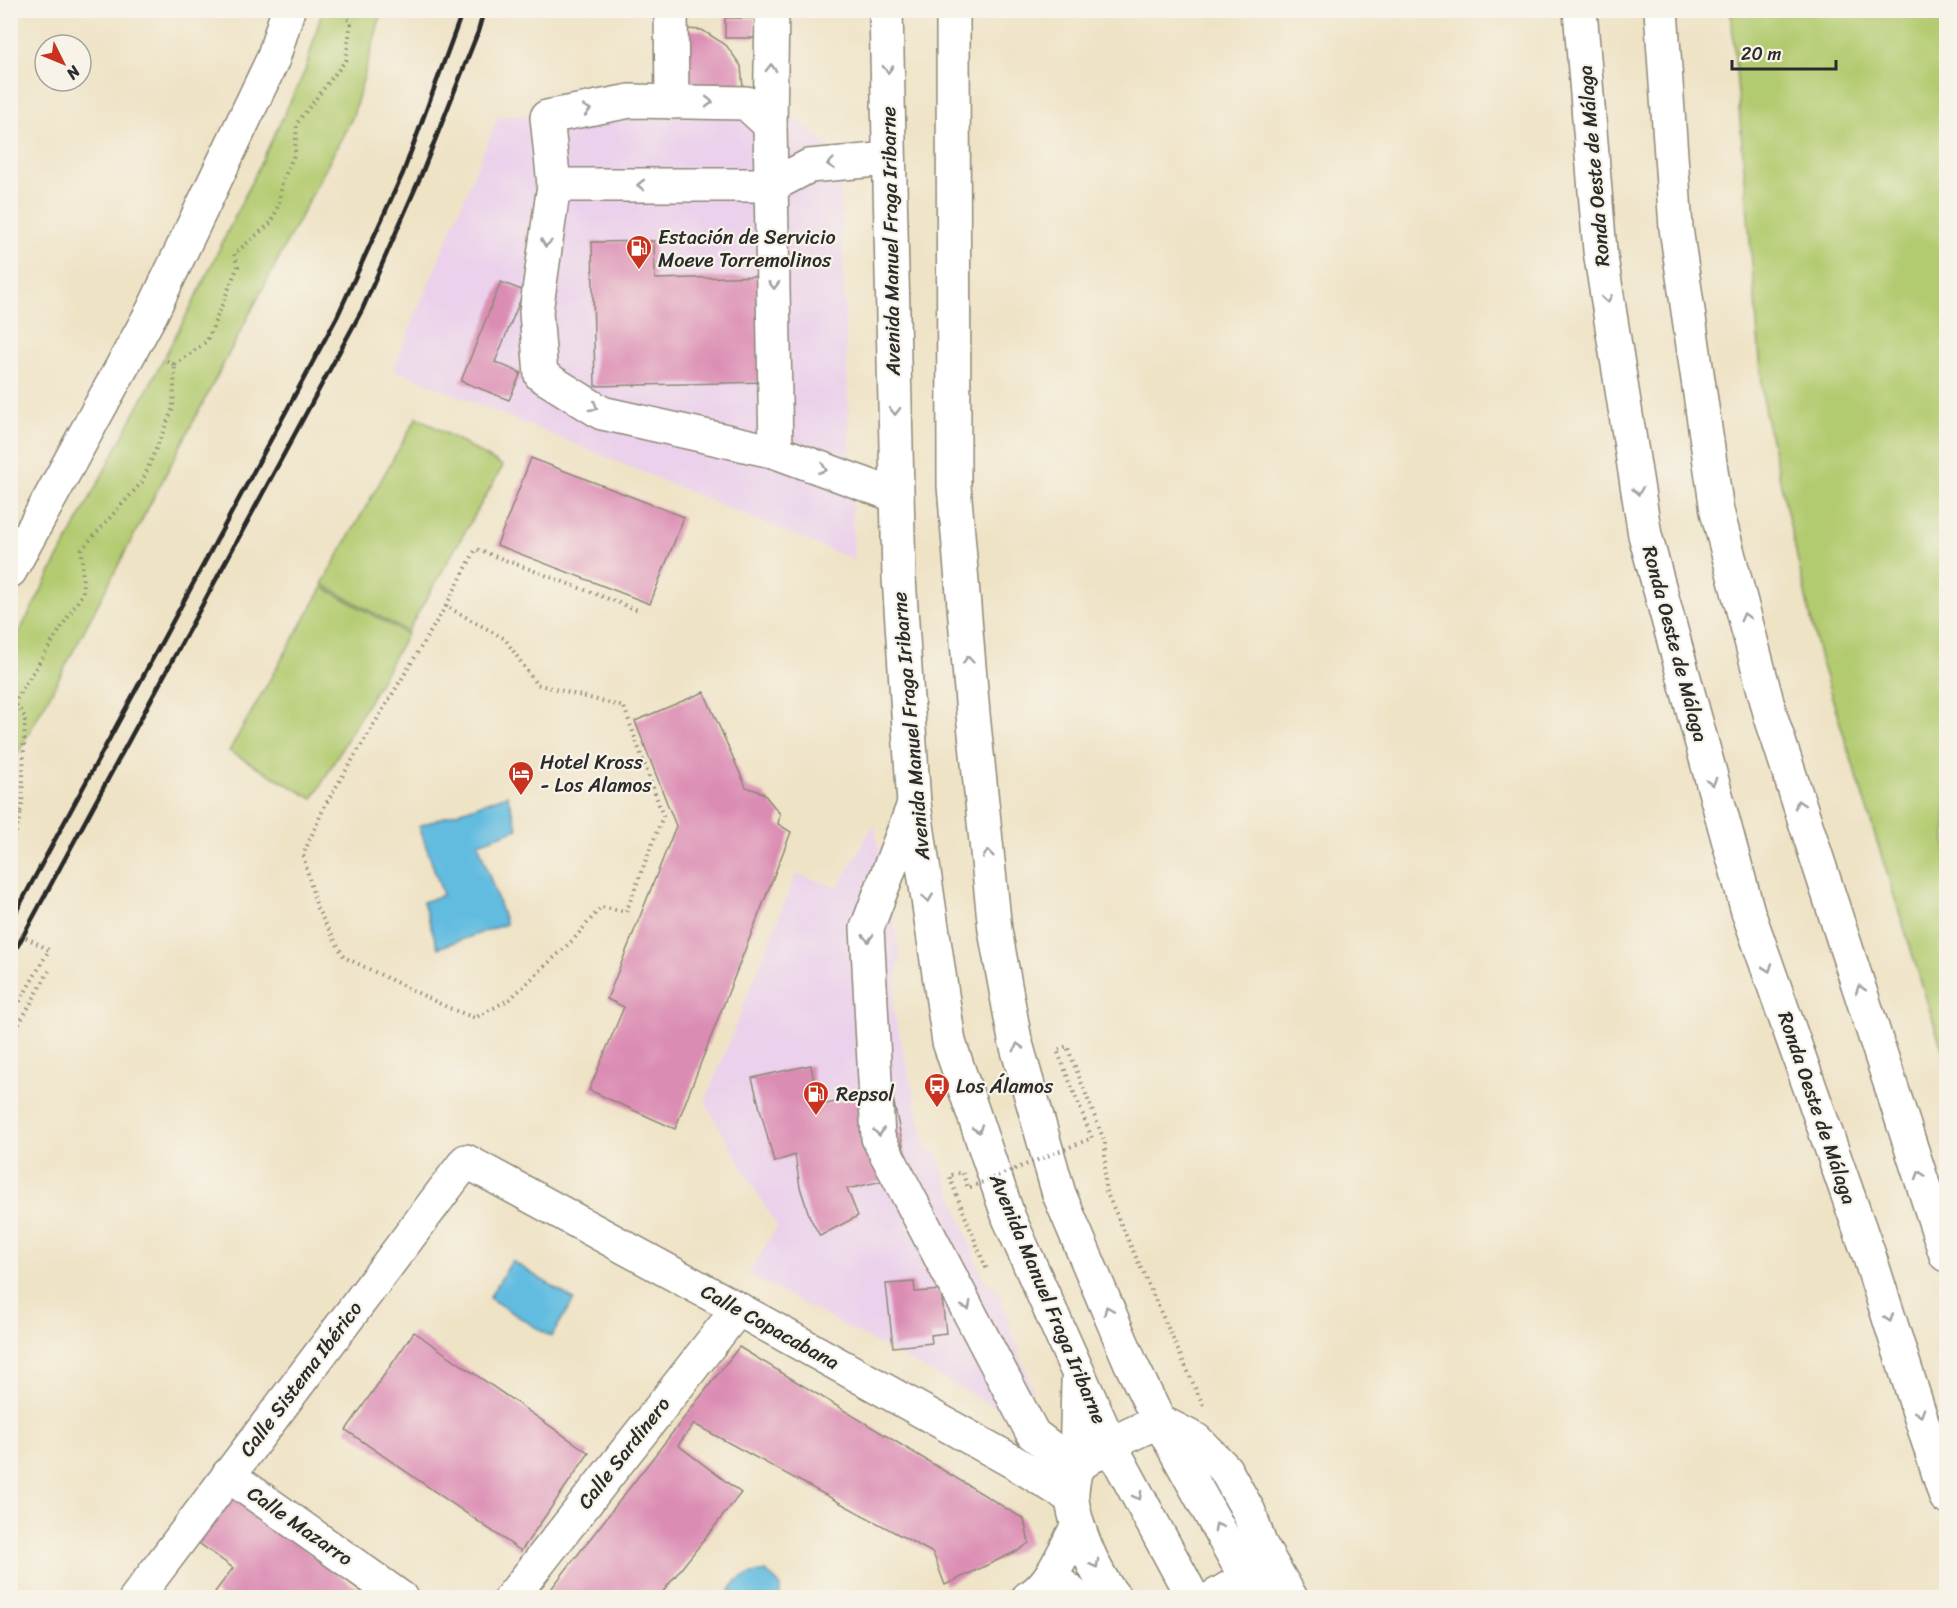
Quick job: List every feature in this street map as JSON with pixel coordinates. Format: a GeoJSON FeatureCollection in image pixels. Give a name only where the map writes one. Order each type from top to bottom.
{"type":"FeatureCollection","features":[{"type":"Feature","properties":{"kind":"main road"},"geometry":{"type":"LineString","coordinates":[[10,571],[152,312],[273,59],[288,10]]}},
{"type":"Feature","properties":{"kind":"main road"},"geometry":{"type":"LineString","coordinates":[[671,10],[672,102]]}},
{"type":"Feature","properties":{"kind":"main road"},"geometry":{"type":"LineString","coordinates":[[772,10],[770,125],[776,452]]}},
{"type":"Feature","properties":{"kind":"main road","name":"Avenida Manuel Fraga Iribarne"},"geometry":{"type":"LineString","coordinates":[[886,10],[898,578],[914,804],[949,1042],[1009,1218],[1110,1444],[1193,1598]]}},
{"type":"Feature","properties":{"kind":"main road"},"geometry":{"type":"LineString","coordinates":[[953,10],[954,486],[974,725],[995,930],[1016,1040],[1059,1194],[1131,1364],[1159,1421],[1253,1588]]}},
{"type":"Feature","properties":{"kind":"main road","name":"Ronda Oeste de Málaga"},"geometry":{"type":"LineString","coordinates":[[1580,10],[1600,251],[1645,535],[1748,912],[1872,1266],[1947,1497]]}},
{"type":"Feature","properties":{"kind":"main road"},"geometry":{"type":"LineString","coordinates":[[1661,10],[1676,228],[1717,511],[1771,717],[1944,1246]]}},
{"type":"Feature","properties":{"kind":"main road"},"geometry":{"type":"LineString","coordinates":[[770,125],[746,103],[630,101],[547,117],[554,185],[536,312],[541,375],[602,413],[776,452],[897,496]]}},
{"type":"Feature","properties":{"kind":"main road"},"geometry":{"type":"LineString","coordinates":[[554,185],[772,185],[809,166],[890,159]]}},
{"type":"Feature","properties":{"kind":"main road"},"geometry":{"type":"LineString","coordinates":[[914,804],[867,928],[878,1138],[1033,1434],[1075,1497]]}},
{"type":"Feature","properties":{"kind":"main road","name":"Calle Copacabana"},"geometry":{"type":"LineString","coordinates":[[466,1161],[738,1309],[1075,1497]]}},
{"type":"Feature","properties":{"kind":"main road","name":"Calle Sistema Ibérico"},"geometry":{"type":"LineString","coordinates":[[136,1598],[466,1161]]}},
{"type":"Feature","properties":{"kind":"main road","name":"Calle Sardinero"},"geometry":{"type":"LineString","coordinates":[[511,1598],[738,1309]]}},
{"type":"Feature","properties":{"kind":"main road"},"geometry":{"type":"LineString","coordinates":[[1131,1364],[1201,1426],[1249,1512],[1260,1544],[1291,1598]]}},
{"type":"Feature","properties":{"kind":"main road"},"geometry":{"type":"LineString","coordinates":[[1078,1374],[1075,1497],[1090,1555],[1115,1598]]}},
{"type":"Feature","properties":{"kind":"main road"},"geometry":{"type":"LineString","coordinates":[[1077,1598],[1066,1588],[1039,1587],[1075,1497],[1110,1444],[1159,1421],[1201,1426]]}},
{"type":"Feature","properties":{"kind":"main road","name":"Calle Mazarro"},"geometry":{"type":"LineString","coordinates":[[228,1475],[401,1598]]}},
{"type":"Feature","properties":{"kind":"main road"},"geometry":{"type":"LineString","coordinates":[[1253,1588],[1260,1544]]}},
{"type":"Feature","properties":{"kind":"main road"},"geometry":{"type":"LineString","coordinates":[[1212,1598],[1253,1588]]}},
{"type":"Feature","properties":{"kind":"path"},"geometry":{"type":"LineString","coordinates":[[175,365],[207,341],[238,266],[234,254],[273,222],[282,182],[295,153],[297,123],[346,60],[351,22],[339,10]]}},
{"type":"Feature","properties":{"kind":"path"},"geometry":{"type":"LineString","coordinates":[[134,345],[175,365]]}},
{"type":"Feature","properties":{"kind":"path"},"geometry":{"type":"LineString","coordinates":[[10,709],[83,593],[82,549],[142,482],[173,408],[175,365]]}},
{"type":"Feature","properties":{"kind":"path"},"geometry":{"type":"LineString","coordinates":[[446,606],[505,639],[536,684],[624,706],[663,816],[626,912],[601,907],[574,939],[510,999],[475,1018],[449,1008],[344,957],[317,908],[303,855],[324,805],[446,606],[476,549],[638,610]]}},
{"type":"Feature","properties":{"kind":"path"},"geometry":{"type":"LineString","coordinates":[[10,843],[15,835],[22,809],[25,717],[14,702]]}},
{"type":"Feature","properties":{"kind":"path"},"geometry":{"type":"LineString","coordinates":[[10,826],[22,809]]}},
{"type":"Feature","properties":{"kind":"path"},"geometry":{"type":"LineString","coordinates":[[10,929],[48,950],[10,1019]]}},
{"type":"Feature","properties":{"kind":"path"},"geometry":{"type":"LineString","coordinates":[[10,1040],[49,970]]}},
{"type":"Feature","properties":{"kind":"path"},"geometry":{"type":"LineString","coordinates":[[986,1268],[949,1176],[962,1172],[968,1188],[1092,1138],[1057,1050],[1067,1046],[1105,1143],[1106,1189],[1201,1426]]}},
{"type":"Feature","properties":{"kind":"shaded area","name":"Estación de Servicio Moeve Torremolinos"},"geometry":{"type":"Polygon","coordinates":[[[781,112],[802,123],[827,146],[840,174],[854,560],[393,369],[498,117],[565,113],[781,112]]]}},
{"type":"Feature","properties":{"kind":"shaded area","name":"Repsol"},"geometry":{"type":"Polygon","coordinates":[[[874,824],[900,952],[893,1007],[927,1151],[936,1151],[980,1271],[985,1281],[997,1288],[1033,1390],[1008,1414],[748,1274],[777,1227],[705,1102],[796,874],[838,887],[874,824]]]}},
{"type":"Feature","properties":{"kind":"green space"},"geometry":{"type":"Polygon","coordinates":[[[322,11],[382,11],[353,116],[11,766],[11,648],[197,295],[305,71],[322,11]]]}},
{"type":"Feature","properties":{"kind":"green space"},"geometry":{"type":"Polygon","coordinates":[[[1731,11],[1946,11],[1946,1062],[1819,656],[1764,408],[1731,11]]]}},
{"type":"Feature","properties":{"kind":"green space"},"geometry":{"type":"Polygon","coordinates":[[[417,417],[503,466],[407,632],[322,584],[417,417]]]}},
{"type":"Feature","properties":{"kind":"green space"},"geometry":{"type":"Polygon","coordinates":[[[323,587],[407,634],[313,799],[229,751],[323,587]]]}},
{"type":"Feature","properties":{"kind":"water"},"geometry":{"type":"Polygon","coordinates":[[[507,795],[518,829],[478,843],[506,924],[438,948],[423,902],[443,895],[419,826],[507,795]]]}},
{"type":"Feature","properties":{"kind":"water"},"geometry":{"type":"Polygon","coordinates":[[[512,1261],[574,1300],[551,1337],[489,1298],[512,1261]]]}},
{"type":"Feature","properties":{"kind":"water"},"geometry":{"type":"Polygon","coordinates":[[[766,1571],[780,1585],[780,1597],[728,1597],[737,1581],[766,1571]]]}},
{"type":"Feature","properties":{"kind":"building"},"geometry":{"type":"Polygon","coordinates":[[[725,18],[755,18],[755,38],[725,38],[725,18]]]}},
{"type":"Feature","properties":{"kind":"building"},"geometry":{"type":"Polygon","coordinates":[[[685,29],[702,30],[726,45],[741,66],[743,88],[687,87],[685,29]]]}},
{"type":"Feature","properties":{"kind":"building"},"geometry":{"type":"Polygon","coordinates":[[[654,241],[655,279],[765,276],[767,382],[595,386],[592,242],[654,241]]]}},
{"type":"Feature","properties":{"kind":"building"},"geometry":{"type":"Polygon","coordinates":[[[501,282],[524,291],[495,362],[521,373],[509,400],[461,381],[501,282]]]}},
{"type":"Feature","properties":{"kind":"building"},"geometry":{"type":"Polygon","coordinates":[[[531,458],[684,517],[650,604],[497,545],[531,458]]]}},
{"type":"Feature","properties":{"kind":"building"},"geometry":{"type":"Polygon","coordinates":[[[704,692],[746,787],[763,793],[780,814],[778,824],[791,832],[675,1129],[589,1090],[624,1007],[607,999],[676,826],[635,721],[704,692]]]}},
{"type":"Feature","properties":{"kind":"building"},"geometry":{"type":"Polygon","coordinates":[[[811,1065],[818,1106],[891,1089],[909,1175],[847,1189],[858,1216],[820,1236],[810,1218],[800,1187],[795,1155],[774,1162],[752,1078],[811,1065]]]}},
{"type":"Feature","properties":{"kind":"building"},"geometry":{"type":"Polygon","coordinates":[[[914,1282],[915,1292],[941,1290],[946,1333],[931,1335],[932,1343],[893,1347],[886,1284],[914,1282]]]}},
{"type":"Feature","properties":{"kind":"building"},"geometry":{"type":"Polygon","coordinates":[[[414,1332],[589,1453],[521,1551],[346,1430],[414,1332]]]}},
{"type":"Feature","properties":{"kind":"building"},"geometry":{"type":"Polygon","coordinates":[[[739,1347],[1024,1519],[1029,1543],[945,1585],[933,1553],[694,1424],[678,1445],[741,1493],[658,1598],[544,1598],[739,1347]]]}},
{"type":"Feature","properties":{"kind":"building"},"geometry":{"type":"Polygon","coordinates":[[[228,1491],[370,1598],[221,1598],[215,1592],[233,1568],[192,1538],[228,1491]]]}},
{"type":"Feature","properties":{"kind":"railway"},"geometry":{"type":"LineString","coordinates":[[10,923],[337,317],[403,173],[463,10]]}},
{"type":"Feature","properties":{"kind":"railway"},"geometry":{"type":"LineString","coordinates":[[10,960],[362,310],[422,173],[478,32],[484,10]]}},
{"type":"Feature","properties":{"kind":"place","name":"Estación de Servicio Moeve Torremolinos"},"geometry":{"type":"Point","coordinates":[639,271]}},
{"type":"Feature","properties":{"kind":"place","name":"Hotel Kross - Los Alamos"},"geometry":{"type":"Point","coordinates":[521,797]}},
{"type":"Feature","properties":{"kind":"place","name":"Los Álamos"},"geometry":{"type":"Point","coordinates":[937,1109]}},
{"type":"Feature","properties":{"kind":"place","name":"Repsol"},"geometry":{"type":"Point","coordinates":[816,1117]}}]}
